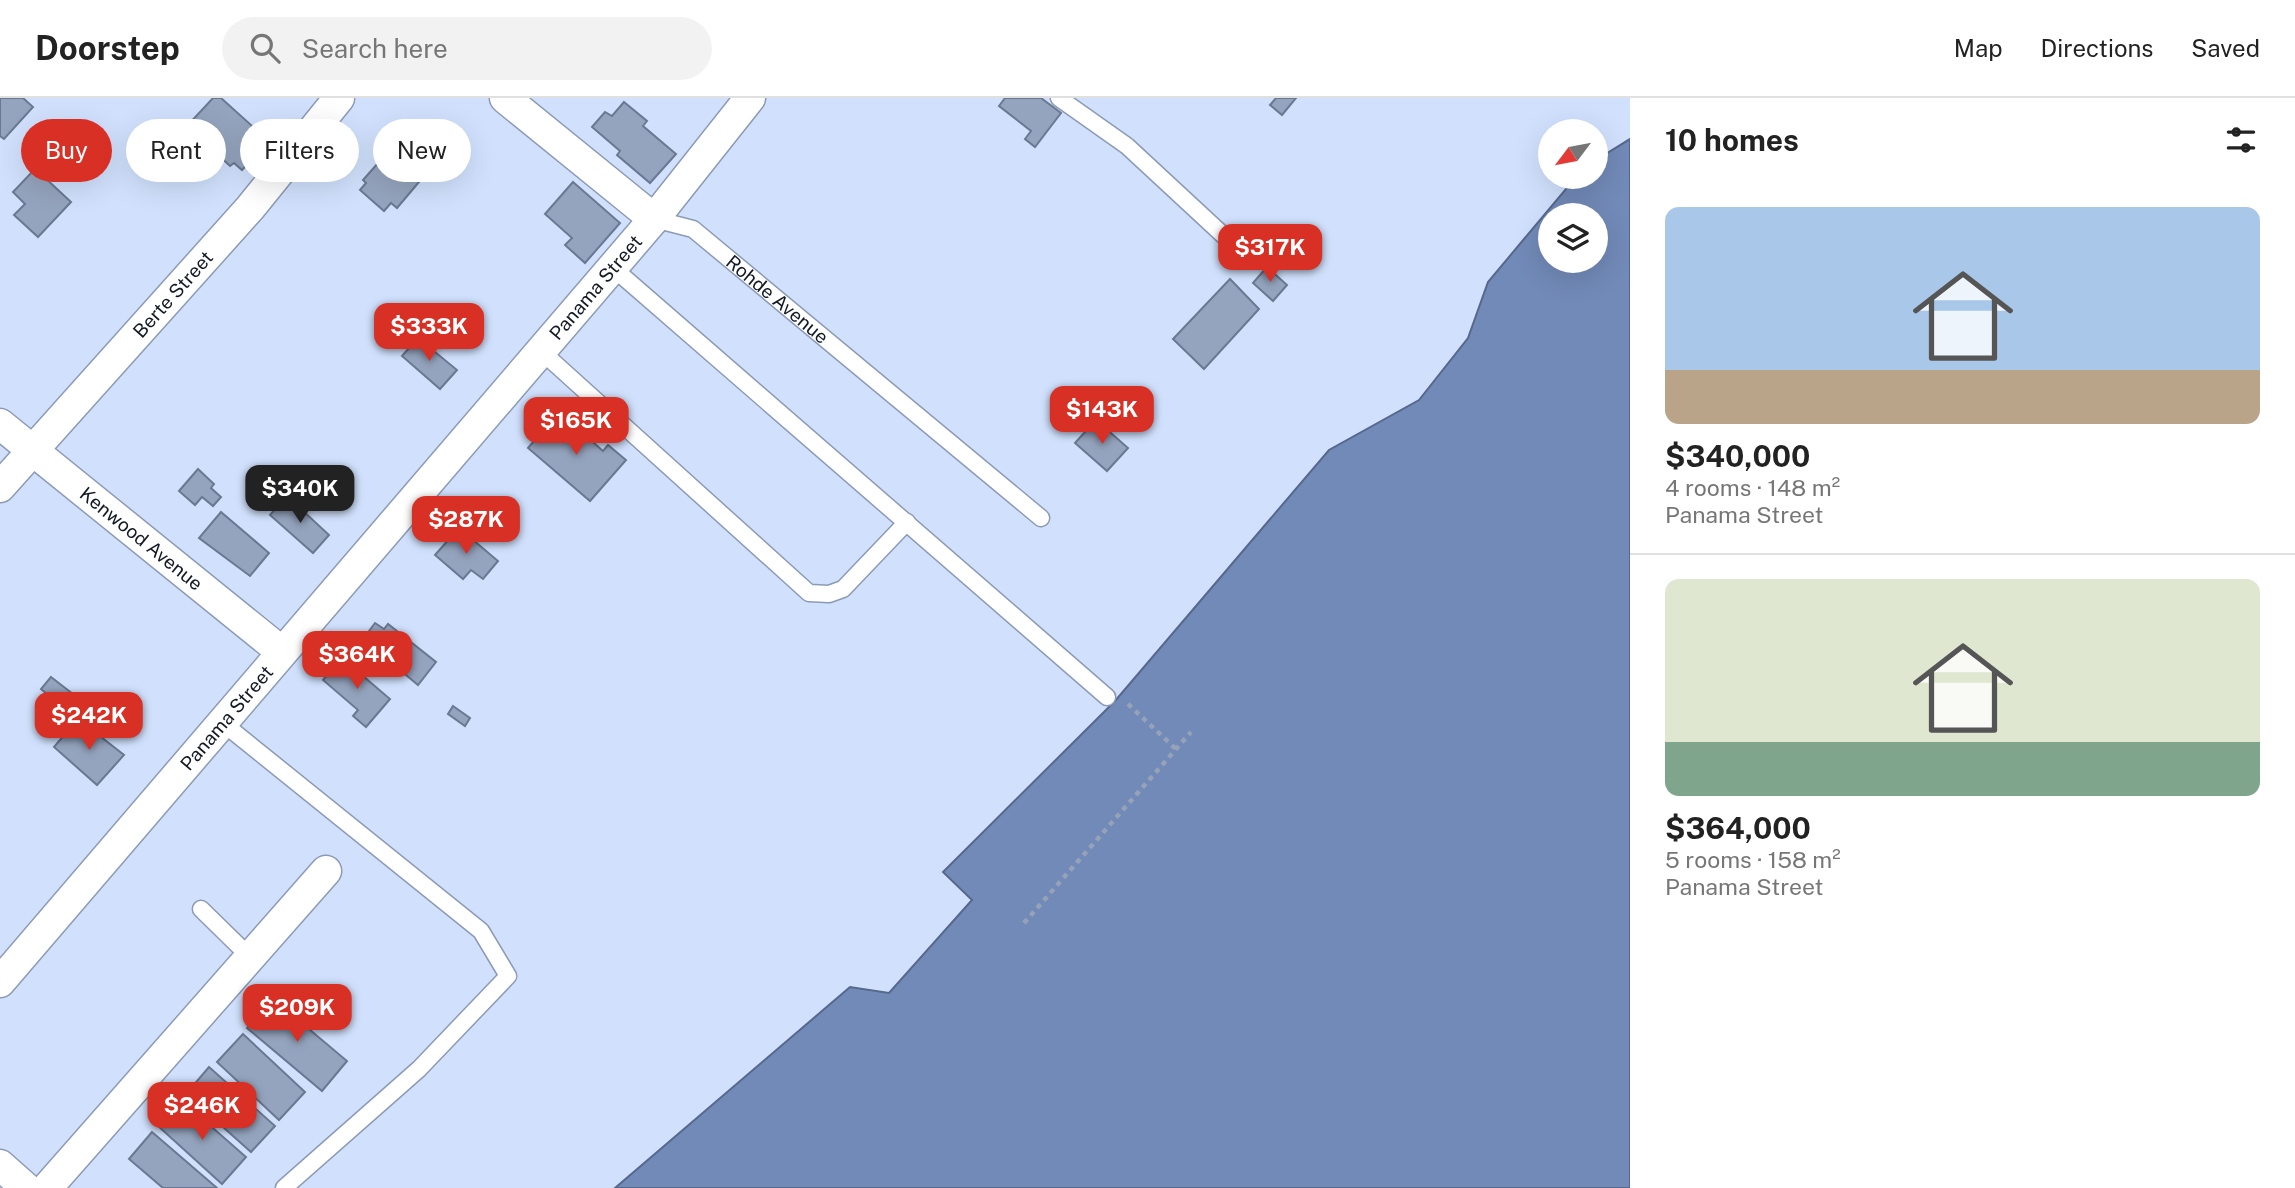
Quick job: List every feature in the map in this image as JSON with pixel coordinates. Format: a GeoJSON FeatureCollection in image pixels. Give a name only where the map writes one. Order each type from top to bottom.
{"type":"FeatureCollection","features":[{"type":"Feature","properties":{"kind":"street","name":"Berte Street"},"geometry":{"type":"LineString","coordinates":[[0,487],[250,208],[340,98]]}},
{"type":"Feature","properties":{"kind":"street","name":"Rohde Avenue"},"geometry":{"type":"LineString","coordinates":[[505,98],[654,219]]}},
{"type":"Feature","properties":{"kind":"street","name":"Panama Street"},"geometry":{"type":"LineString","coordinates":[[0,982],[224,724],[282,652],[654,219],[750,98]]}},
{"type":"Feature","properties":{"kind":"street","name":"Kenwood Avenue"},"geometry":{"type":"LineString","coordinates":[[0,424],[282,652]]}},
{"type":"Feature","properties":{"kind":"street"},"geometry":{"type":"LineString","coordinates":[[47,1188],[326,871]]}},
{"type":"Feature","properties":{"kind":"street"},"geometry":{"type":"LineString","coordinates":[[0,1165],[26,1188]]}},
{"type":"Feature","properties":{"kind":"lane"},"geometry":{"type":"LineString","coordinates":[[1059,98],[1127,146],[1223,234]]}},
{"type":"Feature","properties":{"kind":"lane","name":"Rohde Avenue"},"geometry":{"type":"LineString","coordinates":[[654,219],[693,229],[1041,518]]}},
{"type":"Feature","properties":{"kind":"lane"},"geometry":{"type":"LineString","coordinates":[[612,267],[1107,697]]}},
{"type":"Feature","properties":{"kind":"lane"},"geometry":{"type":"LineString","coordinates":[[541,351],[809,593],[829,594],[843,589],[907,522]]}},
{"type":"Feature","properties":{"kind":"lane"},"geometry":{"type":"LineString","coordinates":[[224,724],[481,931],[508,976],[419,1069],[284,1188]]}},
{"type":"Feature","properties":{"kind":"lane"},"geometry":{"type":"LineString","coordinates":[[201,909],[250,957]]}},
{"type":"Feature","properties":{"kind":"path"},"geometry":{"type":"LineString","coordinates":[[1024,923],[1191,732]]}},
{"type":"Feature","properties":{"kind":"water"},"geometry":{"type":"Polygon","coordinates":[[[1630,139],[1630,1188],[615,1188],[850,987],[889,993],[972,900],[943,872],[1115,701],[1329,450],[1419,400],[1468,338],[1488,282],[1538,222],[1538,273],[1608,273],[1608,203],[1554,203],[1566,189],[1608,189],[1608,153],[1630,139]]]}},
{"type":"Feature","properties":{"kind":"building"},"geometry":{"type":"Polygon","coordinates":[[[0,98],[23,98],[33,107],[4,139],[0,136],[0,98]]]}},
{"type":"Feature","properties":{"kind":"building"},"geometry":{"type":"Polygon","coordinates":[[[213,98],[221,98],[244,119],[240,119],[240,168],[234,163],[230,166],[226,162],[226,119],[194,119],[213,98]]]}},
{"type":"Feature","properties":{"kind":"building"},"geometry":{"type":"Polygon","coordinates":[[[1005,98],[1041,98],[1061,113],[1035,147],[1025,139],[1031,131],[999,106],[1005,98]]]}},
{"type":"Feature","properties":{"kind":"building"},"geometry":{"type":"Polygon","coordinates":[[[1276,98],[1296,98],[1282,115],[1270,105],[1276,98]]]}},
{"type":"Feature","properties":{"kind":"building"},"geometry":{"type":"Polygon","coordinates":[[[624,102],[647,121],[643,126],[676,154],[650,183],[617,155],[620,151],[592,127],[605,112],[612,116],[624,102]]]}},
{"type":"Feature","properties":{"kind":"building"},"geometry":{"type":"Polygon","coordinates":[[[373,169],[373,182],[419,182],[397,208],[391,203],[384,211],[360,190],[366,183],[363,180],[373,169]]]}},
{"type":"Feature","properties":{"kind":"building"},"geometry":{"type":"Polygon","coordinates":[[[23,182],[49,182],[71,202],[38,237],[14,215],[25,204],[13,192],[23,182]]]}},
{"type":"Feature","properties":{"kind":"building"},"geometry":{"type":"Polygon","coordinates":[[[573,182],[620,223],[585,263],[565,245],[572,238],[545,214],[573,182]]]}},
{"type":"Feature","properties":{"kind":"building"},"geometry":{"type":"Polygon","coordinates":[[[1267,267],[1287,285],[1273,301],[1253,283],[1267,267]]]}},
{"type":"Feature","properties":{"kind":"building"},"geometry":{"type":"Polygon","coordinates":[[[1230,279],[1259,309],[1204,369],[1173,339],[1230,279]]]}},
{"type":"Feature","properties":{"kind":"building"},"geometry":{"type":"Polygon","coordinates":[[[418,338],[457,370],[440,389],[402,356],[418,338]]]}},
{"type":"Feature","properties":{"kind":"building"},"geometry":{"type":"Polygon","coordinates":[[[559,412],[603,451],[608,445],[626,460],[590,501],[528,448],[559,412]]]}},
{"type":"Feature","properties":{"kind":"building"},"geometry":{"type":"Polygon","coordinates":[[[1096,420],[1128,448],[1107,471],[1075,443],[1096,420]]]}},
{"type":"Feature","properties":{"kind":"building"},"geometry":{"type":"Polygon","coordinates":[[[198,469],[214,484],[211,488],[221,497],[213,506],[202,497],[195,505],[179,491],[198,469]]]}},
{"type":"Feature","properties":{"kind":"building"},"geometry":{"type":"Polygon","coordinates":[[[287,496],[329,535],[313,553],[270,515],[287,496]]]}},
{"type":"Feature","properties":{"kind":"building"},"geometry":{"type":"Polygon","coordinates":[[[221,512],[269,553],[250,576],[199,538],[221,512]]]}},
{"type":"Feature","properties":{"kind":"building"},"geometry":{"type":"Polygon","coordinates":[[[459,528],[498,561],[483,579],[471,570],[463,579],[435,555],[459,528]]]}},
{"type":"Feature","properties":{"kind":"building"},"geometry":{"type":"Polygon","coordinates":[[[375,623],[384,629],[388,624],[436,662],[418,685],[363,639],[375,623]]]}},
{"type":"Feature","properties":{"kind":"building"},"geometry":{"type":"Polygon","coordinates":[[[342,658],[390,699],[366,727],[353,716],[358,710],[323,680],[342,658]]]}},
{"type":"Feature","properties":{"kind":"building"},"geometry":{"type":"Polygon","coordinates":[[[51,677],[78,698],[68,711],[41,689],[51,677]]]}},
{"type":"Feature","properties":{"kind":"building"},"geometry":{"type":"Polygon","coordinates":[[[453,706],[470,718],[465,726],[448,714],[453,706]]]}},
{"type":"Feature","properties":{"kind":"building"},"geometry":{"type":"Polygon","coordinates":[[[78,719],[124,755],[97,785],[54,747],[78,719]]]}},
{"type":"Feature","properties":{"kind":"building"},"geometry":{"type":"Polygon","coordinates":[[[272,998],[347,1061],[322,1091],[247,1028],[272,998]]]}},
{"type":"Feature","properties":{"kind":"building"},"geometry":{"type":"Polygon","coordinates":[[[243,1034],[305,1092],[279,1120],[217,1062],[243,1034]]]}},
{"type":"Feature","properties":{"kind":"building"},"geometry":{"type":"Polygon","coordinates":[[[209,1067],[275,1126],[251,1152],[186,1094],[209,1067]]]}},
{"type":"Feature","properties":{"kind":"building"},"geometry":{"type":"Polygon","coordinates":[[[181,1100],[246,1157],[222,1184],[158,1126],[181,1100]]]}},
{"type":"Feature","properties":{"kind":"building"},"geometry":{"type":"Polygon","coordinates":[[[152,1132],[217,1188],[163,1188],[129,1159],[152,1132]]]}}]}
